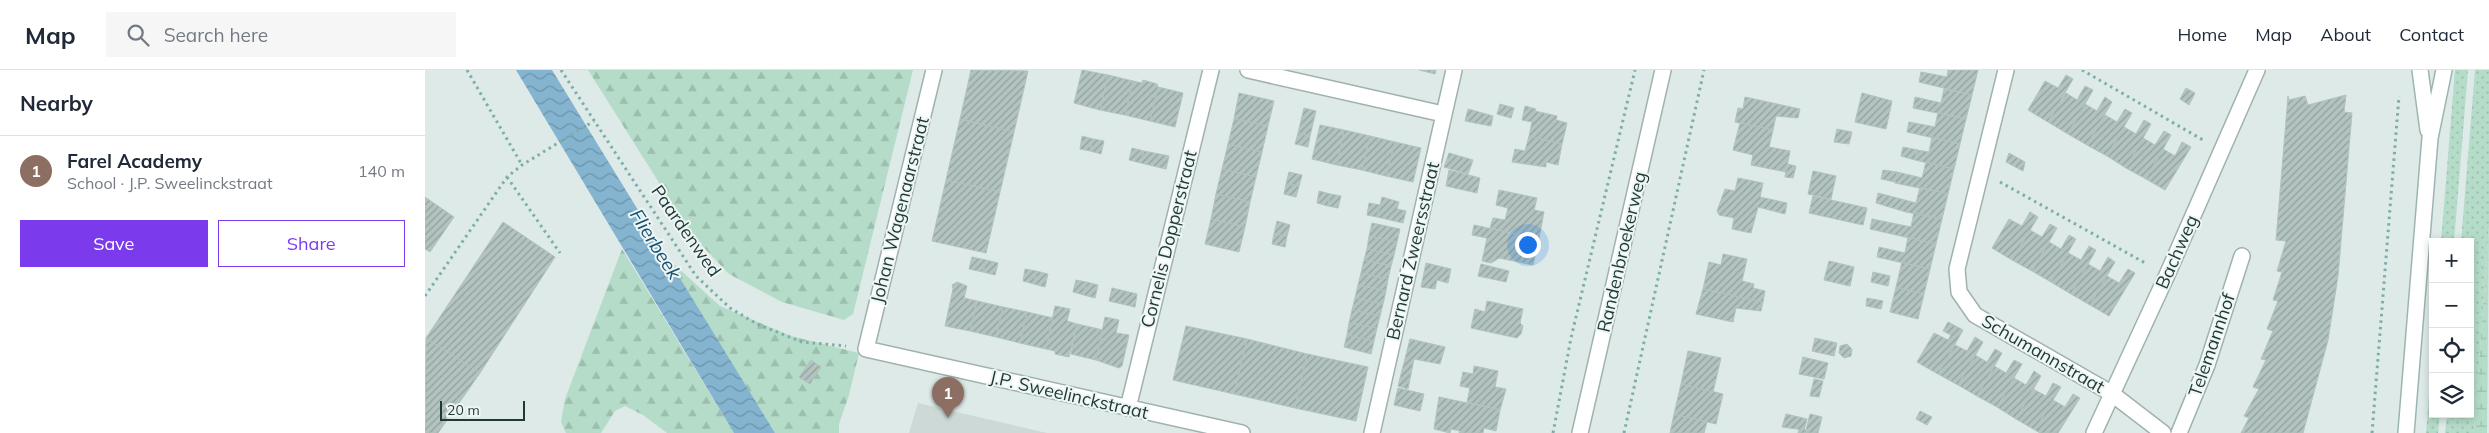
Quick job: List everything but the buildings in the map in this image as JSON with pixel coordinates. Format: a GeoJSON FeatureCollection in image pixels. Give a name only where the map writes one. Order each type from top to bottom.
{"type":"FeatureCollection","features":[{"type":"Feature","properties":{"kind":"street","name":"Johan Wagenaarstraat"},"geometry":{"type":"LineString","coordinates":[[866,349],[934,70]]}},
{"type":"Feature","properties":{"kind":"street","name":"Cornelis Dopperstraat"},"geometry":{"type":"LineString","coordinates":[[1128,408],[1211,70]]}},
{"type":"Feature","properties":{"kind":"street"},"geometry":{"type":"LineString","coordinates":[[1248,70],[1443,114]]}},
{"type":"Feature","properties":{"kind":"street","name":"Bernard Zweersstraat"},"geometry":{"type":"LineString","coordinates":[[1372,433],[1454,70]]}},
{"type":"Feature","properties":{"kind":"street","name":"Randenbroekerweg"},"geometry":{"type":"LineString","coordinates":[[1580,433],[1663,70]]}},
{"type":"Feature","properties":{"kind":"street","name":"Schumannstraat"},"geometry":{"type":"LineString","coordinates":[[2006,70],[1957,269],[1959,292],[1975,315],[2111,393]]}},
{"type":"Feature","properties":{"kind":"street","name":"Bachweg"},"geometry":{"type":"LineString","coordinates":[[2094,433],[2167,275],[2257,70]]}},
{"type":"Feature","properties":{"kind":"street"},"geometry":{"type":"LineString","coordinates":[[2420,70],[2430,138]]}},
{"type":"Feature","properties":{"kind":"street"},"geometry":{"type":"LineString","coordinates":[[2406,433],[2430,138],[2444,70]]}},
{"type":"Feature","properties":{"kind":"street","name":"Telemannhof"},"geometry":{"type":"LineString","coordinates":[[2179,433],[2207,365],[2242,256]]}},
{"type":"Feature","properties":{"kind":"street","name":"J.P. Sweelinckstraat"},"geometry":{"type":"LineString","coordinates":[[866,349],[1242,433]]}},
{"type":"Feature","properties":{"kind":"street"},"geometry":{"type":"LineString","coordinates":[[2111,393],[2163,433]]}},
{"type":"Feature","properties":{"kind":"path"},"geometry":{"type":"LineString","coordinates":[[467,70],[522,165]]}},
{"type":"Feature","properties":{"kind":"path","name":"Paardenwed"},"geometry":{"type":"LineString","coordinates":[[561,70],[696,276],[730,308],[757,324],[802,342],[866,349]]}},
{"type":"Feature","properties":{"kind":"path"},"geometry":{"type":"LineString","coordinates":[[1553,433],[1571,338],[1635,70]]}},
{"type":"Feature","properties":{"kind":"path"},"geometry":{"type":"LineString","coordinates":[[1624,433],[1704,70]]}},
{"type":"Feature","properties":{"kind":"path"},"geometry":{"type":"LineString","coordinates":[[2082,70],[2222,150]]}},
{"type":"Feature","properties":{"kind":"path"},"geometry":{"type":"LineString","coordinates":[[2371,433],[2399,90]]}},
{"type":"Feature","properties":{"kind":"path"},"geometry":{"type":"LineString","coordinates":[[425,296],[507,177],[522,165],[594,122]]}},
{"type":"Feature","properties":{"kind":"path"},"geometry":{"type":"LineString","coordinates":[[1981,172],[2167,275]]}},
{"type":"Feature","properties":{"kind":"path"},"geometry":{"type":"LineString","coordinates":[[507,177],[559,253]]}},
{"type":"Feature","properties":{"kind":"path"},"geometry":{"type":"LineString","coordinates":[[425,284],[431,288]]}},
{"type":"Feature","properties":{"kind":"shaded area"},"geometry":{"type":"Polygon","coordinates":[[[918,403],[1047,433],[909,433],[918,403]]]}},
{"type":"Feature","properties":{"kind":"green space"},"geometry":{"type":"Polygon","coordinates":[[[588,70],[913,70],[853,314],[844,320],[782,302],[729,274],[692,235],[588,70]]]}},
{"type":"Feature","properties":{"kind":"green space"},"geometry":{"type":"Polygon","coordinates":[[[2455,70],[2468,70],[2454,238],[2441,238],[2455,70]]]}},
{"type":"Feature","properties":{"kind":"green space"},"geometry":{"type":"Polygon","coordinates":[[[2475,70],[2489,70],[2489,226],[2474,433],[2445,433],[2447,418],[2474,418],[2474,238],[2461,238],[2475,70]]]}},
{"type":"Feature","properties":{"kind":"green space"},"geometry":{"type":"Polygon","coordinates":[[[2489,226],[2487,433],[2474,433],[2489,226]]]}},
{"type":"Feature","properties":{"kind":"green space"},"geometry":{"type":"Polygon","coordinates":[[[622,249],[734,433],[667,433],[643,415],[625,406],[615,411],[601,433],[566,433],[561,422],[565,399],[622,249]]]}},
{"type":"Feature","properties":{"kind":"green space"},"geometry":{"type":"Polygon","coordinates":[[[666,257],[720,306],[791,336],[859,353],[849,395],[839,424],[839,433],[775,433],[666,257]]]}},
{"type":"Feature","properties":{"kind":"green space"},"geometry":{"type":"Polygon","coordinates":[[[2429,394],[2429,418],[2440,418],[2438,433],[2426,433],[2429,394]]]}},
{"type":"Feature","properties":{"kind":"water","name":"Flierbeek"},"geometry":{"type":"Polygon","coordinates":[[[516,70],[552,70],[775,433],[734,433],[516,70]]]}},
{"type":"Feature","properties":{"kind":"place","name":"Farel Academy"},"geometry":{"type":"Point","coordinates":[948,418]}}]}
